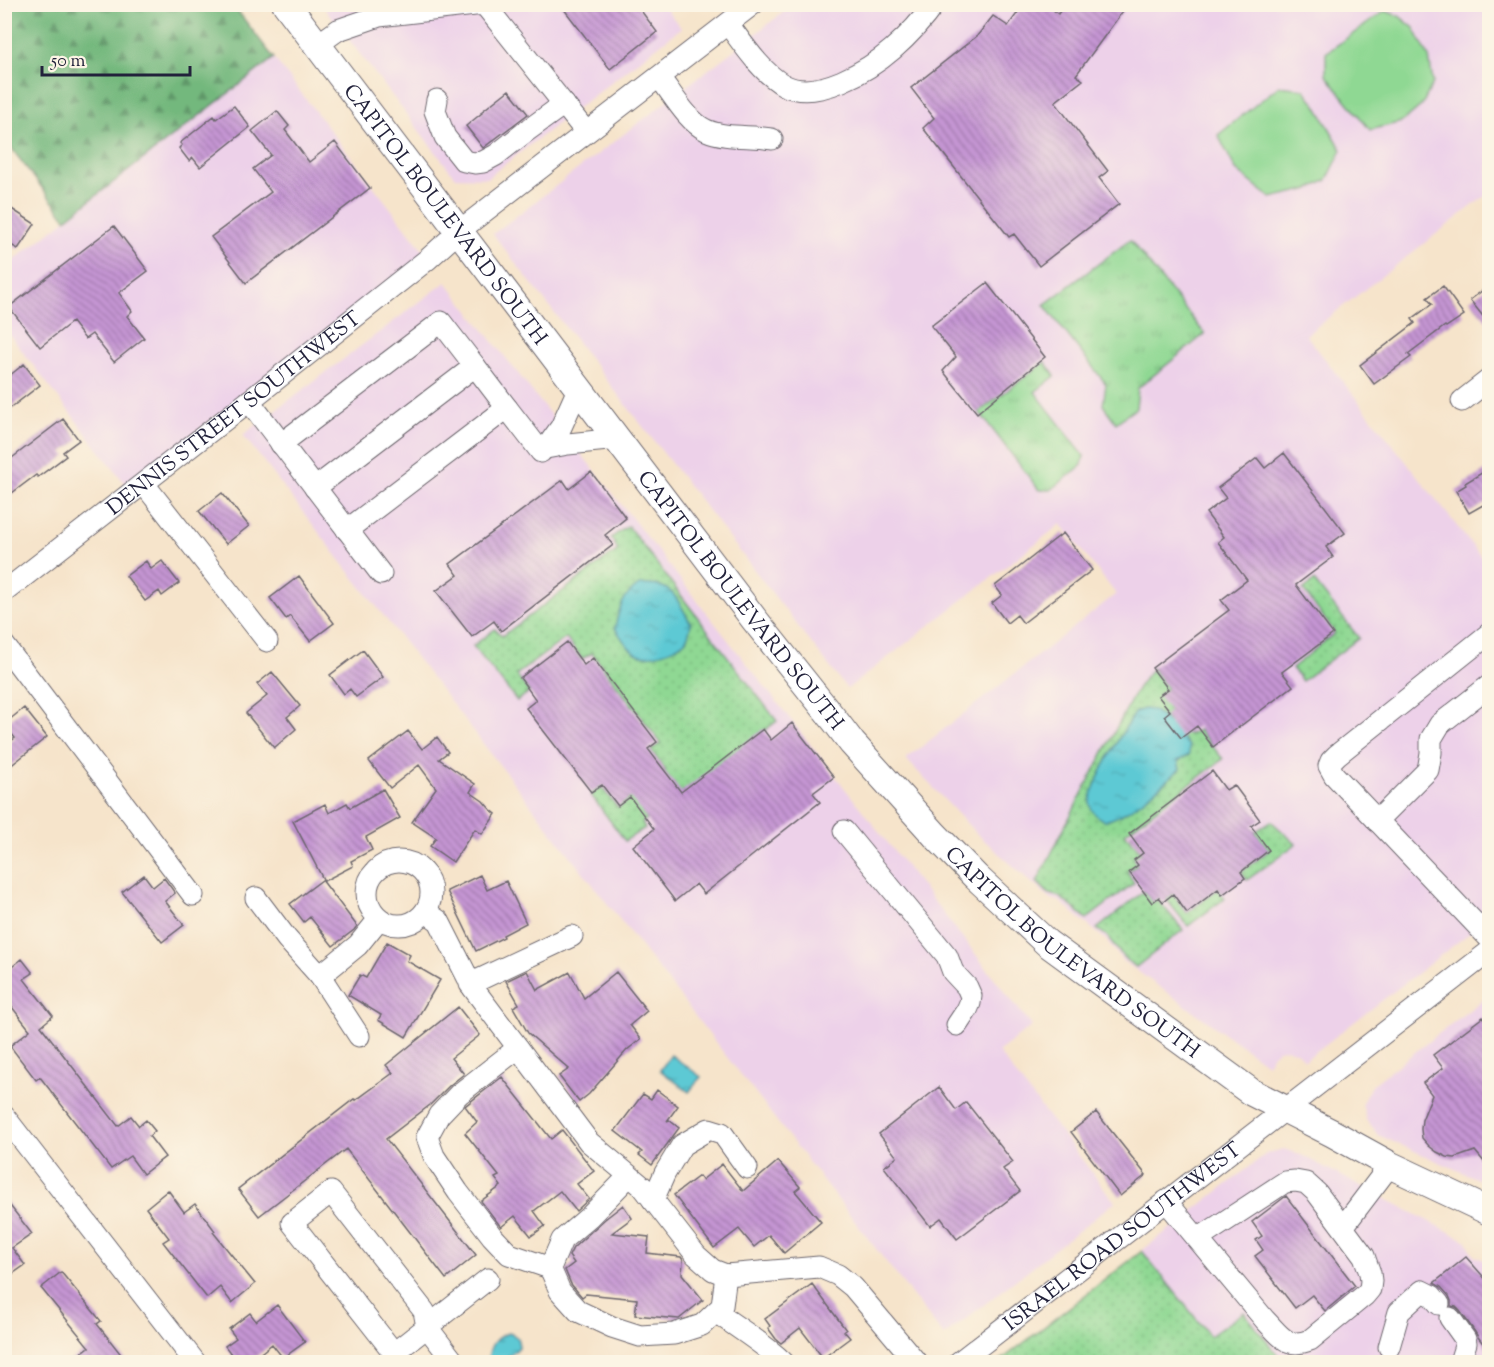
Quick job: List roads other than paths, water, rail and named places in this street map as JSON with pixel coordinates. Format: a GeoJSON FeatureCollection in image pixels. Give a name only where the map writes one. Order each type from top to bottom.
{"type":"FeatureCollection","features":[{"type":"Feature","properties":{"kind":"main road","name":"CAPITOL BOULEVARD SOUTH"},"geometry":{"type":"LineString","coordinates":[[286,4],[754,619],[852,743],[935,836],[1047,943],[1251,1092],[1390,1165],[1490,1212]]}},
{"type":"Feature","properties":{"kind":"street"},"geometry":{"type":"LineString","coordinates":[[317,45],[338,30],[379,16],[484,4],[586,132]]}},
{"type":"Feature","properties":{"kind":"street","name":"DENNIS STREET SOUTHWEST"},"geometry":{"type":"LineString","coordinates":[[4,592],[428,259],[459,231],[753,4]]}},
{"type":"Feature","properties":{"kind":"street"},"geometry":{"type":"LineString","coordinates":[[728,24],[767,71],[785,86],[809,91],[849,78],[893,50],[925,17],[934,4]]}},
{"type":"Feature","properties":{"kind":"street"},"geometry":{"type":"LineString","coordinates":[[659,77],[689,116],[707,130],[772,139]]}},
{"type":"Feature","properties":{"kind":"street"},"geometry":{"type":"LineString","coordinates":[[437,100],[435,111],[445,137],[464,161],[469,163],[483,162],[496,155],[564,104]]}},
{"type":"Feature","properties":{"kind":"street"},"geometry":{"type":"LineString","coordinates":[[281,444],[441,322],[541,452]]}},
{"type":"Feature","properties":{"kind":"street"},"geometry":{"type":"LineString","coordinates":[[315,488],[475,366]]}},
{"type":"Feature","properties":{"kind":"street"},"geometry":{"type":"LineString","coordinates":[[1462,400],[1490,379]]}},
{"type":"Feature","properties":{"kind":"street"},"geometry":{"type":"LineString","coordinates":[[579,387],[561,428],[546,448],[618,439]]}},
{"type":"Feature","properties":{"kind":"street"},"geometry":{"type":"LineString","coordinates":[[249,401],[381,574]]}},
{"type":"Feature","properties":{"kind":"street"},"geometry":{"type":"LineString","coordinates":[[347,530],[507,408]]}},
{"type":"Feature","properties":{"kind":"street"},"geometry":{"type":"LineString","coordinates":[[144,484],[267,641]]}},
{"type":"Feature","properties":{"kind":"street"},"geometry":{"type":"LineString","coordinates":[[1487,634],[1331,761],[1329,766],[1334,775],[1490,939]]}},
{"type":"Feature","properties":{"kind":"street"},"geometry":{"type":"LineString","coordinates":[[4,645],[194,895]]}},
{"type":"Feature","properties":{"kind":"street"},"geometry":{"type":"LineString","coordinates":[[1377,820],[1428,770],[1431,739],[1440,724],[1490,685]]}},
{"type":"Feature","properties":{"kind":"street"},"geometry":{"type":"LineString","coordinates":[[844,831],[947,956],[953,972],[967,987],[971,996],[970,1003],[957,1025]]}},
{"type":"Feature","properties":{"kind":"street"},"geometry":{"type":"LineString","coordinates":[[393,861],[414,864],[429,880],[430,902],[426,912],[409,924],[398,926],[379,919],[371,911],[367,902],[366,891],[374,872],[393,861]]}},
{"type":"Feature","properties":{"kind":"street"},"geometry":{"type":"LineString","coordinates":[[256,898],[287,939],[321,976],[359,1036]]}},
{"type":"Feature","properties":{"kind":"street"},"geometry":{"type":"LineString","coordinates":[[426,912],[439,921],[470,984],[588,1142],[643,1187],[696,1255],[713,1270],[726,1275],[819,1267],[838,1275],[853,1287],[916,1362]]}},
{"type":"Feature","properties":{"kind":"street"},"geometry":{"type":"LineString","coordinates":[[321,976],[358,945],[379,919]]}},
{"type":"Feature","properties":{"kind":"street"},"geometry":{"type":"LineString","coordinates":[[470,984],[572,936]]}},
{"type":"Feature","properties":{"kind":"street","name":"ISRAEL ROAD SOUTHWEST"},"geometry":{"type":"LineString","coordinates":[[958,1362],[1490,951]]}},
{"type":"Feature","properties":{"kind":"street"},"geometry":{"type":"LineString","coordinates":[[518,1048],[459,1094],[439,1115],[427,1137],[434,1156],[492,1236],[509,1254],[550,1268]]}},
{"type":"Feature","properties":{"kind":"street"},"geometry":{"type":"LineString","coordinates":[[4,1116],[195,1362]]}},
{"type":"Feature","properties":{"kind":"street"},"geometry":{"type":"LineString","coordinates":[[653,1200],[665,1173],[682,1145],[708,1129],[722,1133],[747,1168]]}},
{"type":"Feature","properties":{"kind":"street"},"geometry":{"type":"LineString","coordinates":[[1343,1227],[1390,1165]]}},
{"type":"Feature","properties":{"kind":"street"},"geometry":{"type":"LineString","coordinates":[[629,1176],[590,1216],[562,1240],[550,1268],[560,1291],[578,1311],[612,1327],[640,1336],[674,1334],[702,1325],[722,1306],[726,1275]]}},
{"type":"Feature","properties":{"kind":"street"},"geometry":{"type":"LineString","coordinates":[[1166,1201],[1265,1320],[1282,1338],[1292,1344],[1310,1340],[1365,1295],[1370,1288],[1370,1273],[1364,1256],[1317,1193],[1306,1184],[1295,1181],[1285,1182],[1198,1239]]}},
{"type":"Feature","properties":{"kind":"street"},"geometry":{"type":"LineString","coordinates":[[454,1362],[427,1327],[424,1311],[331,1192],[292,1223],[394,1353],[427,1327],[488,1279]]}},
{"type":"Feature","properties":{"kind":"street"},"geometry":{"type":"LineString","coordinates":[[1389,1347],[1399,1312],[1422,1292],[1432,1296],[1464,1339],[1466,1343],[1460,1362]]}},
{"type":"Feature","properties":{"kind":"street"},"geometry":{"type":"LineString","coordinates":[[716,1312],[770,1349],[783,1362]]}},
{"type":"Feature","properties":{"kind":"water"},"geometry":{"type":"Polygon","coordinates":[[[639,585],[660,586],[667,589],[677,599],[691,623],[685,641],[664,652],[646,656],[629,648],[615,628],[622,604],[633,589],[639,585]]]}},
{"type":"Feature","properties":{"kind":"water"},"geometry":{"type":"Polygon","coordinates":[[[1144,709],[1153,710],[1170,723],[1189,746],[1189,755],[1178,761],[1180,769],[1144,800],[1104,821],[1095,814],[1091,807],[1091,796],[1108,758],[1135,712],[1144,709]]]}},
{"type":"Feature","properties":{"kind":"water"},"geometry":{"type":"Polygon","coordinates":[[[671,1055],[701,1077],[689,1092],[660,1070],[671,1055]]]}},
{"type":"Feature","properties":{"kind":"water"},"geometry":{"type":"Polygon","coordinates":[[[508,1333],[516,1337],[519,1347],[503,1359],[491,1362],[488,1359],[493,1343],[508,1333]]]}}]}
